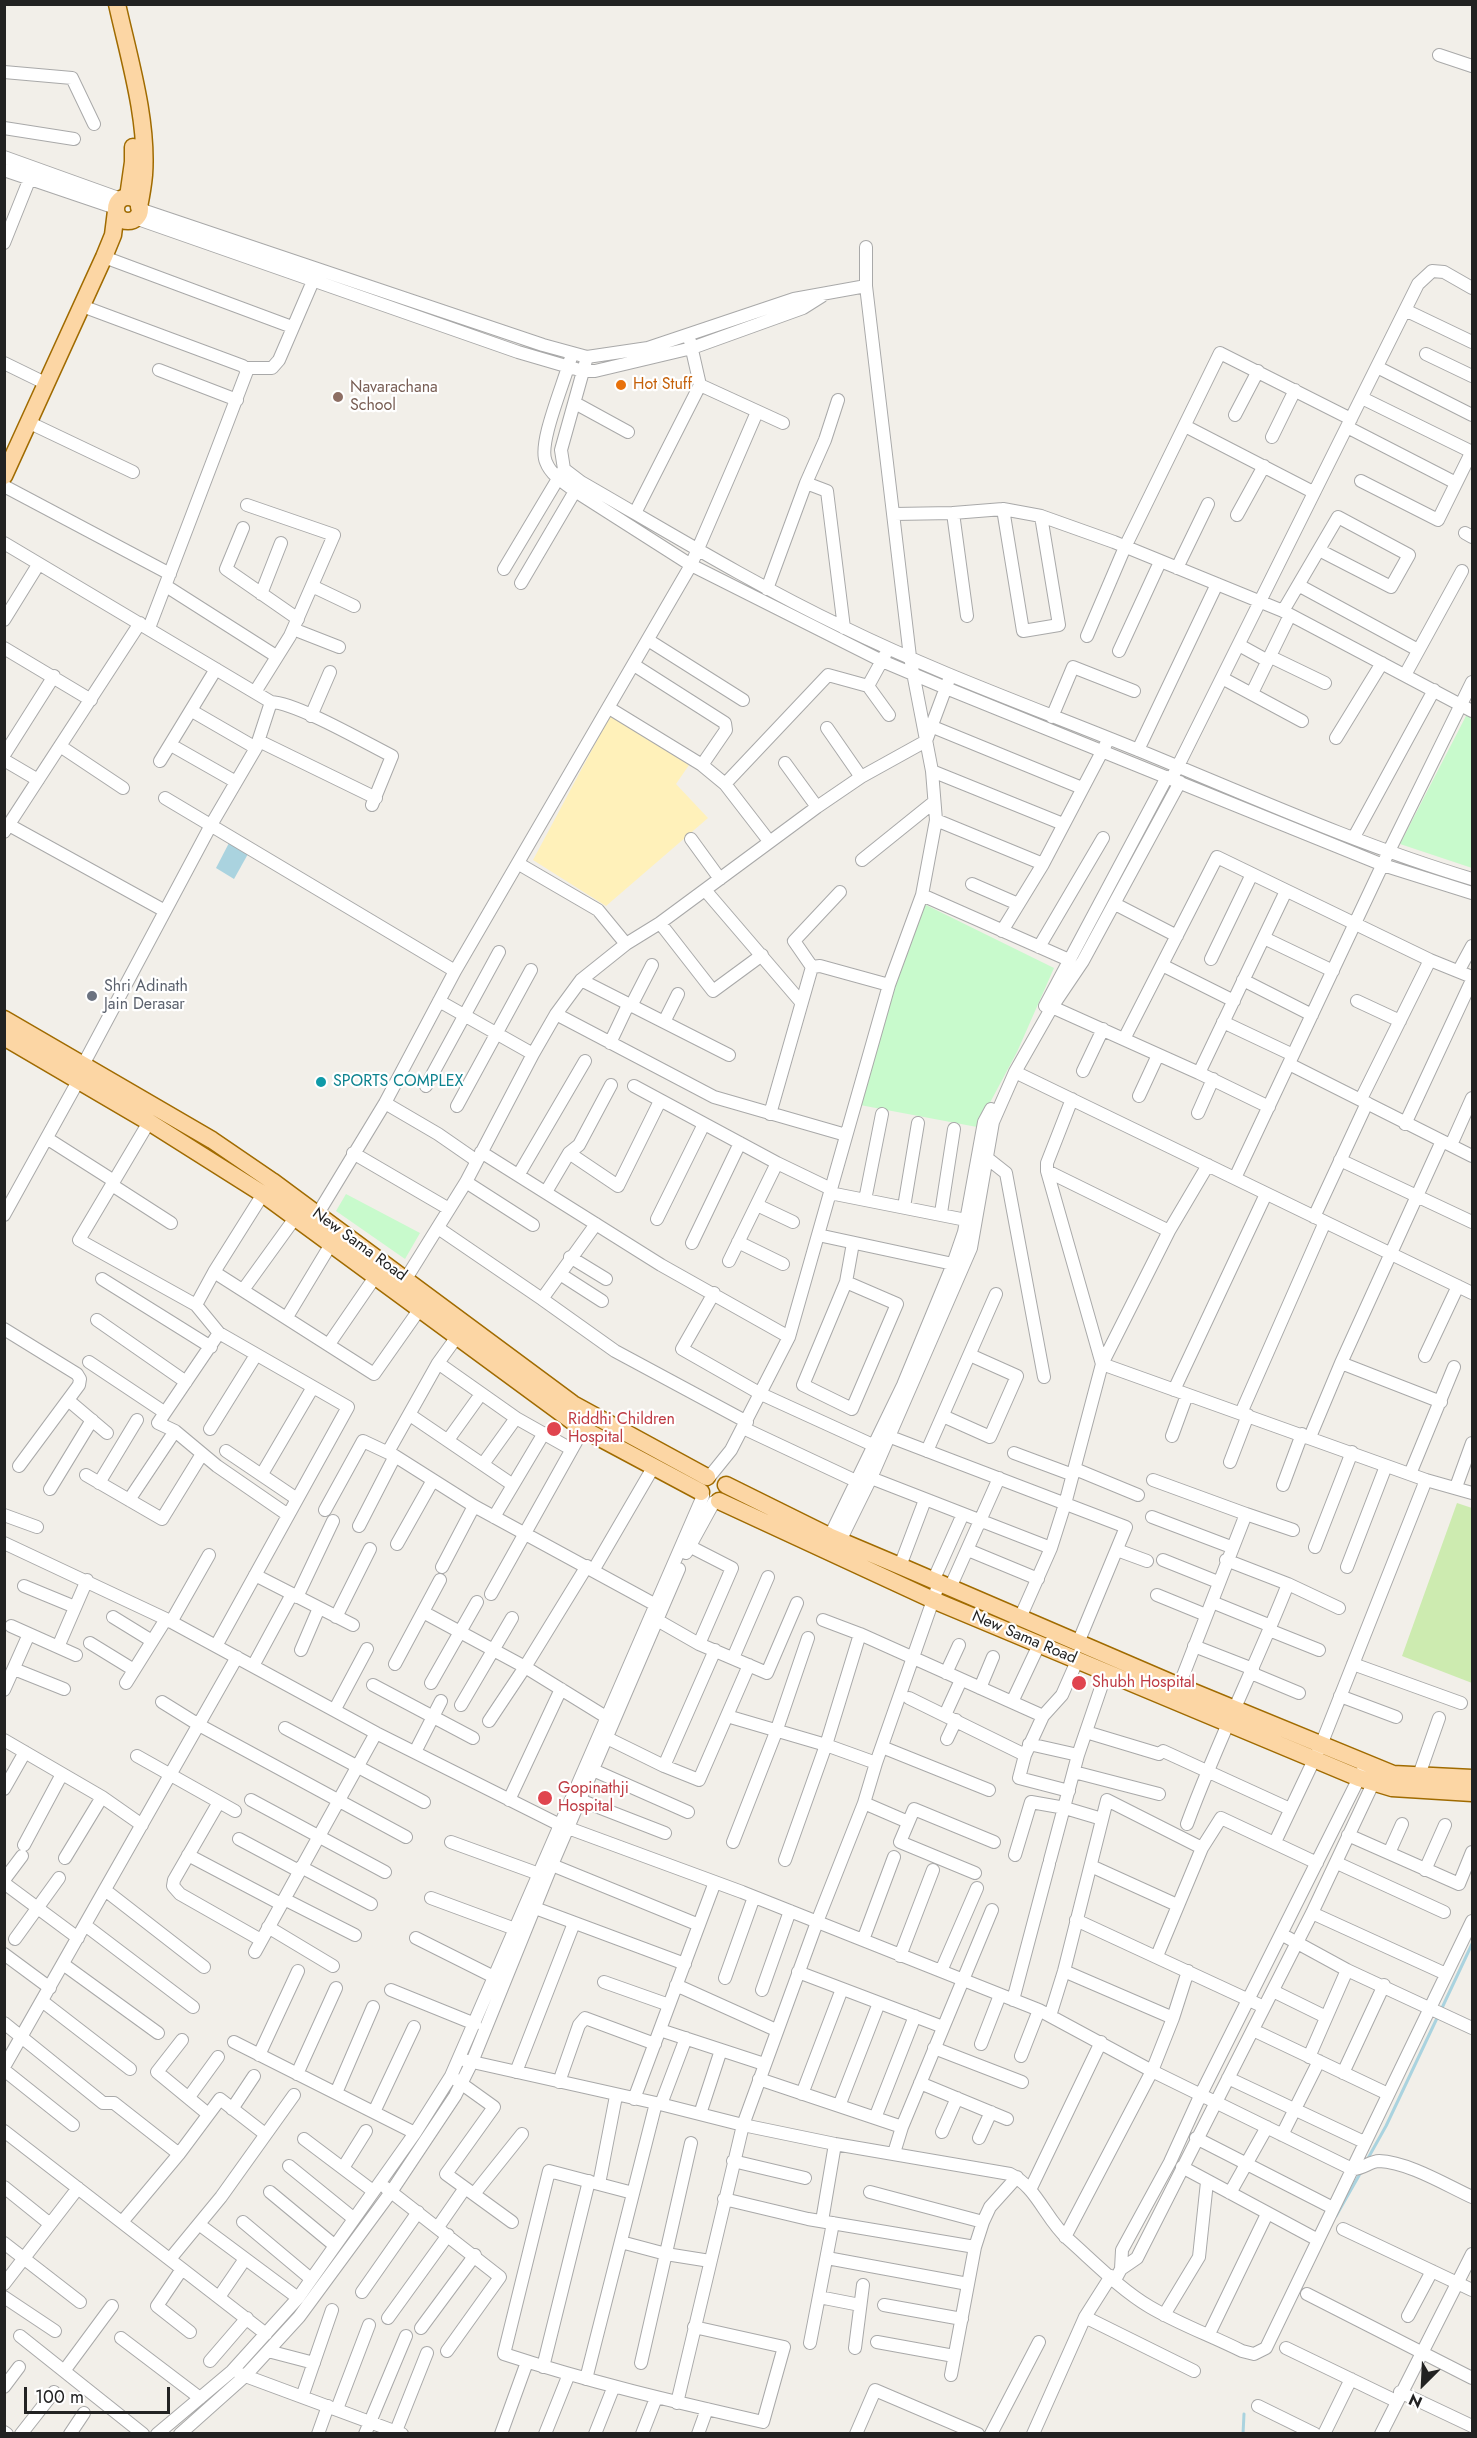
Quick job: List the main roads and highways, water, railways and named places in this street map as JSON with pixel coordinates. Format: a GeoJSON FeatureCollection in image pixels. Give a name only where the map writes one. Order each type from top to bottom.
{"type":"FeatureCollection","features":[{"type":"Feature","properties":{"kind":"main road"},"geometry":{"type":"LineString","coordinates":[[4,476],[10,448],[30,423],[104,257],[113,235],[112,228],[128,209],[144,174],[137,93],[118,28],[107,4]]}},
{"type":"Feature","properties":{"kind":"main road"},"geometry":{"type":"LineString","coordinates":[[117,4],[118,28]]}},
{"type":"Feature","properties":{"kind":"main road","name":"New Sama Road"},"geometry":{"type":"LineString","coordinates":[[7,1033],[212,1140],[313,1221],[401,1286],[573,1404],[587,1422],[713,1489],[832,1545],[933,1600],[1106,1673],[1321,1745],[1392,1788],[1472,1779]]}},
{"type":"Feature","properties":{"kind":"main road","name":"New Sama Road"},"geometry":{"type":"LineString","coordinates":[[83,1071],[149,1122],[263,1194],[295,1218],[313,1221],[332,1244],[375,1277],[401,1286],[419,1310],[456,1338],[654,1466],[713,1489]]}},
{"type":"Feature","properties":{"kind":"main road","name":"New Sama Road"},"geometry":{"type":"LineString","coordinates":[[832,1545],[900,1566],[1179,1686],[1313,1760],[1369,1773],[1472,1779]]}},
{"type":"Feature","properties":{"kind":"water"},"geometry":{"type":"Polygon","coordinates":[[[229,843],[248,854],[234,879],[216,868],[229,843]]]}},
{"type":"Feature","properties":{"kind":"waterway"},"geometry":{"type":"LineString","coordinates":[[1441,2010],[1472,1944]]}},
{"type":"Feature","properties":{"kind":"waterway"},"geometry":{"type":"LineString","coordinates":[[1367,2160],[1386,2126],[1438,2016]]}},
{"type":"Feature","properties":{"kind":"waterway"},"geometry":{"type":"LineString","coordinates":[[1336,2216],[1361,2172]]}},
{"type":"Feature","properties":{"kind":"waterway"},"geometry":{"type":"LineString","coordinates":[[1243,2434],[1244,2414]]}},
{"type":"Feature","properties":{"kind":"place","name":"Hot Stuff"},"geometry":{"type":"Point","coordinates":[621,385]}},
{"type":"Feature","properties":{"kind":"place","name":"Navarachana School"},"geometry":{"type":"Point","coordinates":[338,397]}},
{"type":"Feature","properties":{"kind":"place","name":"Shri Adinath Jain Derasar"},"geometry":{"type":"Point","coordinates":[92,996]}},
{"type":"Feature","properties":{"kind":"place","name":"SPORTS COMPLEX"},"geometry":{"type":"Point","coordinates":[321,1082]}},
{"type":"Feature","properties":{"kind":"place","name":"Riddhi Children Hospital"},"geometry":{"type":"Point","coordinates":[554,1429]}},
{"type":"Feature","properties":{"kind":"place","name":"Shubh Hospital"},"geometry":{"type":"Point","coordinates":[1079,1683]}},
{"type":"Feature","properties":{"kind":"place","name":"Gopinathji Hospital"},"geometry":{"type":"Point","coordinates":[545,1798]}}]}
